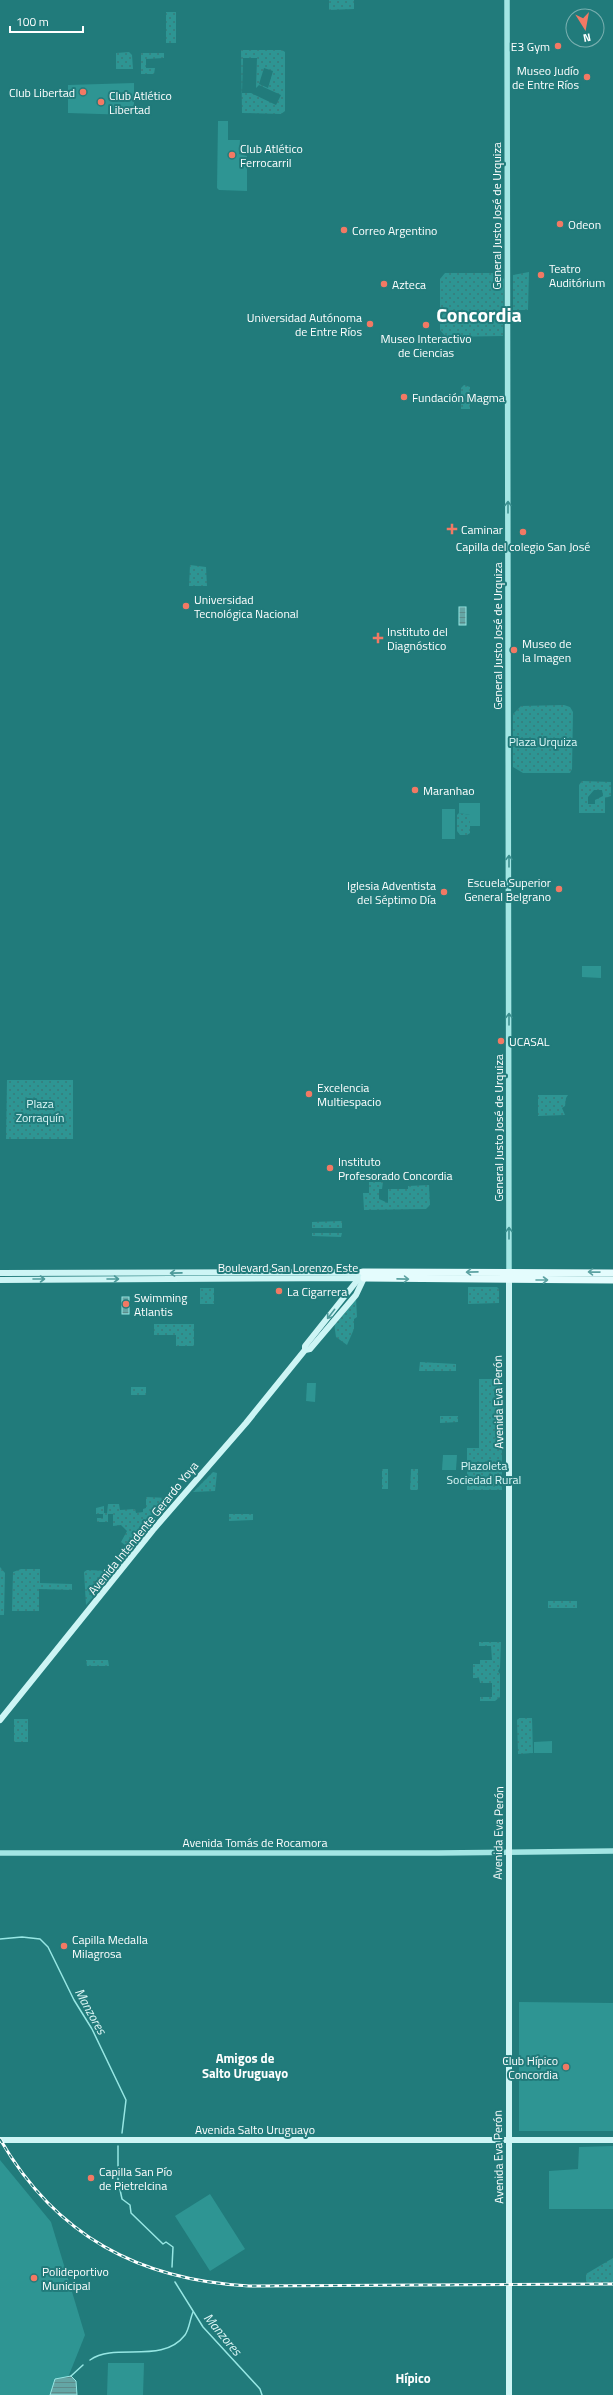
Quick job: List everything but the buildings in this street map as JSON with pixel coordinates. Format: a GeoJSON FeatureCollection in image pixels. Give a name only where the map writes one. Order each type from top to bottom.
{"type":"FeatureCollection","features":[{"type":"Feature","properties":{"kind":"main road","name":"Boulevard San Lorenzo Este"},"geometry":{"type":"LineString","coordinates":[[0,1273],[576,1276]]}},
{"type":"Feature","properties":{"kind":"main road"},"geometry":{"type":"LineString","coordinates":[[576,1276],[613,1273]]}},
{"type":"Feature","properties":{"kind":"main road","name":"Boulevard San Lorenzo Este"},"geometry":{"type":"LineString","coordinates":[[0,1280],[362,1276]]}},
{"type":"Feature","properties":{"kind":"main road","name":"Avenida Intendente Gerardo Yoya"},"geometry":{"type":"LineString","coordinates":[[0,1720],[153,1530],[246,1423],[305,1350],[310,1349],[356,1295],[362,1276]]}},
{"type":"Feature","properties":{"kind":"main road","name":"Avenida Eva Perón"},"geometry":{"type":"LineString","coordinates":[[509,1276],[509,2395]]}},
{"type":"Feature","properties":{"kind":"main road"},"geometry":{"type":"LineString","coordinates":[[576,1276],[613,1280]]}},
{"type":"Feature","properties":{"kind":"main road","name":"Avenida Salto Uruguayo"},"geometry":{"type":"LineString","coordinates":[[0,2140],[613,2140]]}},
{"type":"Feature","properties":{"kind":"street","name":"General Justo José de Urquiza"},"geometry":{"type":"LineString","coordinates":[[507,0],[509,1276]]}},
{"type":"Feature","properties":{"kind":"street","name":"Avenida Tomás de Rocamora"},"geometry":{"type":"LineString","coordinates":[[0,1853],[613,1851]]}},
{"type":"Feature","properties":{"kind":"green space"},"geometry":{"type":"Polygon","coordinates":[[[329,0],[354,0],[354,9],[329,10],[329,0]]]}},
{"type":"Feature","properties":{"kind":"green space"},"geometry":{"type":"Polygon","coordinates":[[[166,12],[176,12],[176,43],[166,43],[166,12]]]}},
{"type":"Feature","properties":{"kind":"green space"},"geometry":{"type":"Polygon","coordinates":[[[241,50],[282,50],[285,52],[285,111],[281,114],[242,113],[241,50]],[[243,58],[242,93],[251,93],[276,105],[281,95],[259,85],[256,88],[257,58],[243,58]],[[264,68],[259,84],[268,88],[273,71],[264,68]]]}},
{"type":"Feature","properties":{"kind":"green space"},"geometry":{"type":"Polygon","coordinates":[[[129,52],[132,55],[133,69],[116,69],[116,53],[129,52]]]}},
{"type":"Feature","properties":{"kind":"green space"},"geometry":{"type":"Polygon","coordinates":[[[141,53],[164,53],[164,58],[146,59],[146,68],[155,68],[154,74],[141,74],[141,53]]]}},
{"type":"Feature","properties":{"kind":"green space","name":"Club Atlético Libertad"},"geometry":{"type":"Polygon","coordinates":[[[134,83],[134,112],[131,115],[68,113],[68,85],[134,83]]]}},
{"type":"Feature","properties":{"kind":"green space","name":"Club Atlético Ferrocarril"},"geometry":{"type":"Polygon","coordinates":[[[218,121],[228,121],[228,140],[240,140],[239,154],[247,156],[247,191],[219,190],[217,188],[218,121]]]}},
{"type":"Feature","properties":{"kind":"green space"},"geometry":{"type":"Polygon","coordinates":[[[529,272],[528,310],[513,310],[513,275],[529,272]]]}},
{"type":"Feature","properties":{"kind":"green space"},"geometry":{"type":"Polygon","coordinates":[[[445,273],[497,273],[504,279],[503,336],[446,337],[440,330],[440,279],[445,273]]]}},
{"type":"Feature","properties":{"kind":"green space"},"geometry":{"type":"Polygon","coordinates":[[[464,385],[470,387],[470,409],[461,409],[461,388],[464,385]]]}},
{"type":"Feature","properties":{"kind":"green space"},"geometry":{"type":"Polygon","coordinates":[[[190,565],[206,567],[207,586],[189,586],[190,565]]]}},
{"type":"Feature","properties":{"kind":"green space","name":"Plaza Urquiza"},"geometry":{"type":"Polygon","coordinates":[[[564,705],[570,707],[573,712],[572,769],[570,773],[523,773],[513,767],[513,714],[521,706],[564,705]]]}},
{"type":"Feature","properties":{"kind":"green space"},"geometry":{"type":"Polygon","coordinates":[[[582,781],[611,782],[611,796],[605,798],[605,813],[579,813],[579,785],[582,781]],[[594,790],[588,797],[588,804],[595,804],[595,800],[603,796],[602,790],[594,790]]]}},
{"type":"Feature","properties":{"kind":"green space"},"geometry":{"type":"Polygon","coordinates":[[[459,803],[480,803],[480,826],[470,826],[470,815],[459,813],[459,803]]]}},
{"type":"Feature","properties":{"kind":"green space"},"geometry":{"type":"Polygon","coordinates":[[[442,809],[455,809],[455,839],[442,839],[442,809]]]}},
{"type":"Feature","properties":{"kind":"green space"},"geometry":{"type":"Polygon","coordinates":[[[459,813],[470,815],[470,833],[467,835],[460,835],[457,831],[457,815],[459,813]]]}},
{"type":"Feature","properties":{"kind":"green space"},"geometry":{"type":"Polygon","coordinates":[[[582,966],[601,966],[601,978],[582,977],[582,966]]]}},
{"type":"Feature","properties":{"kind":"green space","name":"Plaza Zorraquín"},"geometry":{"type":"Polygon","coordinates":[[[7,1080],[73,1080],[73,1139],[6,1139],[7,1080]]]}},
{"type":"Feature","properties":{"kind":"green space"},"geometry":{"type":"Polygon","coordinates":[[[538,1095],[568,1095],[565,1106],[562,1108],[565,1115],[538,1116],[538,1095]]]}},
{"type":"Feature","properties":{"kind":"green space"},"geometry":{"type":"Polygon","coordinates":[[[369,1182],[383,1182],[382,1189],[379,1189],[379,1199],[388,1203],[388,1189],[408,1189],[408,1186],[429,1185],[430,1205],[426,1209],[364,1210],[363,1193],[369,1193],[369,1182]]]}},
{"type":"Feature","properties":{"kind":"green space"},"geometry":{"type":"Polygon","coordinates":[[[342,1221],[342,1228],[312,1228],[312,1222],[342,1221]]]}},
{"type":"Feature","properties":{"kind":"green space"},"geometry":{"type":"Polygon","coordinates":[[[312,1233],[342,1233],[341,1237],[312,1236],[312,1233]]]}},
{"type":"Feature","properties":{"kind":"green space"},"geometry":{"type":"Polygon","coordinates":[[[468,1287],[497,1287],[499,1289],[499,1303],[468,1304],[468,1287]]]}},
{"type":"Feature","properties":{"kind":"green space"},"geometry":{"type":"Polygon","coordinates":[[[200,1288],[214,1288],[214,1304],[200,1304],[200,1288]]]}},
{"type":"Feature","properties":{"kind":"green space"},"geometry":{"type":"Polygon","coordinates":[[[356,1298],[357,1317],[354,1319],[354,1329],[347,1345],[336,1337],[334,1323],[356,1298]]]}},
{"type":"Feature","properties":{"kind":"green space"},"geometry":{"type":"Polygon","coordinates":[[[154,1324],[194,1324],[194,1346],[176,1346],[176,1335],[154,1335],[154,1324]]]}},
{"type":"Feature","properties":{"kind":"green space"},"geometry":{"type":"Polygon","coordinates":[[[420,1362],[456,1364],[456,1371],[419,1371],[420,1362]]]}},
{"type":"Feature","properties":{"kind":"green space","name":"Plazoleta Sociedad Rural"},"geometry":{"type":"Polygon","coordinates":[[[479,1379],[502,1379],[502,1490],[467,1490],[467,1448],[479,1448],[479,1379]]]}},
{"type":"Feature","properties":{"kind":"green space"},"geometry":{"type":"Polygon","coordinates":[[[307,1383],[316,1383],[315,1402],[306,1401],[307,1383]]]}},
{"type":"Feature","properties":{"kind":"green space"},"geometry":{"type":"Polygon","coordinates":[[[131,1387],[146,1387],[146,1395],[131,1395],[131,1387]]]}},
{"type":"Feature","properties":{"kind":"green space"},"geometry":{"type":"Polygon","coordinates":[[[440,1416],[458,1416],[458,1422],[440,1423],[440,1416]]]}},
{"type":"Feature","properties":{"kind":"green space"},"geometry":{"type":"Polygon","coordinates":[[[443,1455],[457,1455],[456,1470],[442,1470],[443,1455]]]}},
{"type":"Feature","properties":{"kind":"green space"},"geometry":{"type":"Polygon","coordinates":[[[382,1469],[388,1469],[388,1489],[382,1489],[382,1469]]]}},
{"type":"Feature","properties":{"kind":"green space"},"geometry":{"type":"Polygon","coordinates":[[[411,1469],[418,1469],[418,1490],[410,1490],[411,1469]]]}},
{"type":"Feature","properties":{"kind":"green space"},"geometry":{"type":"Polygon","coordinates":[[[213,1472],[217,1473],[215,1491],[193,1492],[213,1472]]]}},
{"type":"Feature","properties":{"kind":"green space"},"geometry":{"type":"Polygon","coordinates":[[[146,1497],[169,1498],[171,1501],[129,1548],[121,1542],[127,1531],[121,1525],[113,1526],[113,1514],[108,1514],[108,1522],[97,1522],[97,1518],[103,1518],[103,1514],[96,1514],[96,1508],[104,1506],[104,1513],[107,1513],[108,1504],[119,1504],[120,1510],[135,1509],[136,1513],[143,1512],[143,1509],[146,1508],[146,1497]]]}},
{"type":"Feature","properties":{"kind":"green space"},"geometry":{"type":"Polygon","coordinates":[[[229,1514],[253,1514],[253,1520],[229,1521],[229,1514]]]}},
{"type":"Feature","properties":{"kind":"green space"},"geometry":{"type":"Polygon","coordinates":[[[0,1567],[5,1573],[4,1615],[0,1615],[0,1567]]]}},
{"type":"Feature","properties":{"kind":"green space"},"geometry":{"type":"Polygon","coordinates":[[[21,1569],[40,1569],[40,1583],[72,1584],[72,1590],[39,1589],[39,1611],[12,1611],[13,1572],[21,1569]]]}},
{"type":"Feature","properties":{"kind":"green space"},"geometry":{"type":"Polygon","coordinates":[[[87,1570],[111,1571],[113,1574],[86,1605],[84,1572],[87,1570]]]}},
{"type":"Feature","properties":{"kind":"green space"},"geometry":{"type":"Polygon","coordinates":[[[548,1601],[577,1601],[577,1608],[548,1608],[548,1601]]]}},
{"type":"Feature","properties":{"kind":"green space"},"geometry":{"type":"Polygon","coordinates":[[[479,1642],[501,1642],[500,1668],[498,1671],[500,1674],[500,1697],[495,1701],[480,1701],[480,1697],[492,1697],[492,1683],[480,1683],[479,1678],[473,1678],[473,1664],[480,1664],[480,1660],[492,1660],[491,1646],[479,1646],[479,1642]]]}},
{"type":"Feature","properties":{"kind":"green space"},"geometry":{"type":"Polygon","coordinates":[[[86,1660],[108,1660],[109,1666],[87,1666],[86,1660]]]}},
{"type":"Feature","properties":{"kind":"green space"},"geometry":{"type":"Polygon","coordinates":[[[519,1718],[532,1718],[533,1753],[518,1754],[517,1720],[519,1718]]]}},
{"type":"Feature","properties":{"kind":"green space"},"geometry":{"type":"Polygon","coordinates":[[[14,1719],[28,1719],[28,1742],[14,1742],[14,1719]]]}},
{"type":"Feature","properties":{"kind":"green space"},"geometry":{"type":"Polygon","coordinates":[[[552,1741],[552,1753],[534,1753],[534,1742],[552,1741]]]}},
{"type":"Feature","properties":{"kind":"green space","name":"Club Hípico Concordia"},"geometry":{"type":"Polygon","coordinates":[[[519,2002],[613,2003],[613,2131],[519,2131],[519,2002]]]}},
{"type":"Feature","properties":{"kind":"green space"},"geometry":{"type":"Polygon","coordinates":[[[613,2146],[613,2209],[549,2209],[549,2171],[578,2169],[579,2147],[613,2146]]]}},
{"type":"Feature","properties":{"kind":"green space","name":"Polideportivo Municipal"},"geometry":{"type":"Polygon","coordinates":[[[0,2160],[51,2222],[85,2335],[61,2395],[0,2395],[0,2160]]]}},
{"type":"Feature","properties":{"kind":"green space"},"geometry":{"type":"Polygon","coordinates":[[[210,2194],[245,2249],[210,2271],[175,2216],[210,2194]]]}},
{"type":"Feature","properties":{"kind":"green space"},"geometry":{"type":"Polygon","coordinates":[[[613,2258],[613,2283],[586,2283],[586,2274],[613,2258]]]}},
{"type":"Feature","properties":{"kind":"green space"},"geometry":{"type":"Polygon","coordinates":[[[108,2363],[144,2363],[143,2395],[107,2395],[108,2363]]]}},
{"type":"Feature","properties":{"kind":"water"},"geometry":{"type":"Polygon","coordinates":[[[459,607],[466,607],[466,625],[459,625],[459,607]]]}},
{"type":"Feature","properties":{"kind":"water"},"geometry":{"type":"Polygon","coordinates":[[[122,1297],[129,1297],[129,1314],[122,1314],[122,1297]]]}},
{"type":"Feature","properties":{"kind":"water"},"geometry":{"type":"Polygon","coordinates":[[[71,2376],[76,2381],[77,2395],[50,2395],[55,2379],[71,2376]]]}},
{"type":"Feature","properties":{"kind":"waterway","name":"Manzores"},"geometry":{"type":"LineString","coordinates":[[0,1939],[22,1937],[40,1939],[48,1947],[74,2000],[92,2029],[126,2100],[122,2133]]}},
{"type":"Feature","properties":{"kind":"waterway","name":"Manzores"},"geometry":{"type":"LineString","coordinates":[[118,2146],[118,2180],[122,2199],[130,2205],[131,2213],[163,2244],[166,2242],[173,2247],[172,2267]]}},
{"type":"Feature","properties":{"kind":"waterway","name":"Manzores"},"geometry":{"type":"LineString","coordinates":[[175,2282],[203,2327],[260,2389],[262,2395]]}},
{"type":"Feature","properties":{"kind":"waterway"},"geometry":{"type":"LineString","coordinates":[[90,2360],[101,2355],[152,2351],[164,2349],[175,2344],[185,2335],[193,2312]]}},
{"type":"Feature","properties":{"kind":"waterway"},"geometry":{"type":"LineString","coordinates":[[71,2376],[83,2365]]}},
{"type":"Feature","properties":{"kind":"railway"},"geometry":{"type":"LineString","coordinates":[[0,2139],[22,2173],[47,2202],[74,2227],[104,2247],[137,2262],[172,2274],[209,2282],[249,2286],[613,2284]]}},
{"type":"Feature","properties":{"kind":"place","name":"E3 Gym"},"geometry":{"type":"Point","coordinates":[558,46]}},
{"type":"Feature","properties":{"kind":"place","name":"Museo Judío de Entre Ríos"},"geometry":{"type":"Point","coordinates":[587,77]}},
{"type":"Feature","properties":{"kind":"place","name":"Club Libertad"},"geometry":{"type":"Point","coordinates":[83,92]}},
{"type":"Feature","properties":{"kind":"place","name":"Club Atlético Libertad"},"geometry":{"type":"Point","coordinates":[101,102]}},
{"type":"Feature","properties":{"kind":"place","name":"Club Atlético Ferrocarril"},"geometry":{"type":"Point","coordinates":[232,155]}},
{"type":"Feature","properties":{"kind":"place","name":"Odeon"},"geometry":{"type":"Point","coordinates":[560,224]}},
{"type":"Feature","properties":{"kind":"place","name":"Correo Argentino"},"geometry":{"type":"Point","coordinates":[344,230]}},
{"type":"Feature","properties":{"kind":"place","name":"Teatro Auditórium"},"geometry":{"type":"Point","coordinates":[541,275]}},
{"type":"Feature","properties":{"kind":"place","name":"Azteca"},"geometry":{"type":"Point","coordinates":[384,284]}},
{"type":"Feature","properties":{"kind":"place","name":"Universidad Autónoma de Entre Ríos"},"geometry":{"type":"Point","coordinates":[370,324]}},
{"type":"Feature","properties":{"kind":"place","name":"Museo Interactivo de Ciencias"},"geometry":{"type":"Point","coordinates":[426,325]}},
{"type":"Feature","properties":{"kind":"place","name":"Fundación Magma"},"geometry":{"type":"Point","coordinates":[404,397]}},
{"type":"Feature","properties":{"kind":"place","name":"Caminar"},"geometry":{"type":"Point","coordinates":[452,529]}},
{"type":"Feature","properties":{"kind":"place","name":"Capilla del colegio San José"},"geometry":{"type":"Point","coordinates":[523,532]}},
{"type":"Feature","properties":{"kind":"place","name":"Universidad Tecnológica Nacional"},"geometry":{"type":"Point","coordinates":[186,606]}},
{"type":"Feature","properties":{"kind":"place","name":"Instituto del Diagnóstico"},"geometry":{"type":"Point","coordinates":[378,638]}},
{"type":"Feature","properties":{"kind":"place","name":"Museo de la Imagen"},"geometry":{"type":"Point","coordinates":[514,650]}},
{"type":"Feature","properties":{"kind":"place","name":"Maranhao"},"geometry":{"type":"Point","coordinates":[415,790]}},
{"type":"Feature","properties":{"kind":"place","name":"Escuela Superior General Belgrano"},"geometry":{"type":"Point","coordinates":[559,889]}},
{"type":"Feature","properties":{"kind":"place","name":"Iglesia Adventista del Séptimo Día"},"geometry":{"type":"Point","coordinates":[444,892]}},
{"type":"Feature","properties":{"kind":"place","name":"UCASAL"},"geometry":{"type":"Point","coordinates":[501,1041]}},
{"type":"Feature","properties":{"kind":"place","name":"Excelencia Multiespacio"},"geometry":{"type":"Point","coordinates":[309,1094]}},
{"type":"Feature","properties":{"kind":"place","name":"Instituto Profesorado Concordia"},"geometry":{"type":"Point","coordinates":[330,1168]}},
{"type":"Feature","properties":{"kind":"place","name":"La Cigarrera"},"geometry":{"type":"Point","coordinates":[279,1291]}},
{"type":"Feature","properties":{"kind":"place","name":"Swimming Atlantis"},"geometry":{"type":"Point","coordinates":[126,1304]}},
{"type":"Feature","properties":{"kind":"place","name":"Capilla Medalla Milagrosa"},"geometry":{"type":"Point","coordinates":[64,1946]}},
{"type":"Feature","properties":{"kind":"place","name":"Club Hípico Concordia"},"geometry":{"type":"Point","coordinates":[566,2067]}},
{"type":"Feature","properties":{"kind":"place","name":"Capilla San Pío de Pietrelcina"},"geometry":{"type":"Point","coordinates":[91,2178]}},
{"type":"Feature","properties":{"kind":"place","name":"Polideportivo Municipal"},"geometry":{"type":"Point","coordinates":[34,2278]}},
{"type":"Feature","properties":{"kind":"district","name":"Concordia"},"geometry":{"type":"Point","coordinates":[479,314]}},
{"type":"Feature","properties":{"kind":"district","name":"Amigos de Salto Uruguayo"},"geometry":{"type":"Point","coordinates":[245,2066]}},
{"type":"Feature","properties":{"kind":"district","name":"Hípico"},"geometry":{"type":"Point","coordinates":[413,2378]}}]}
